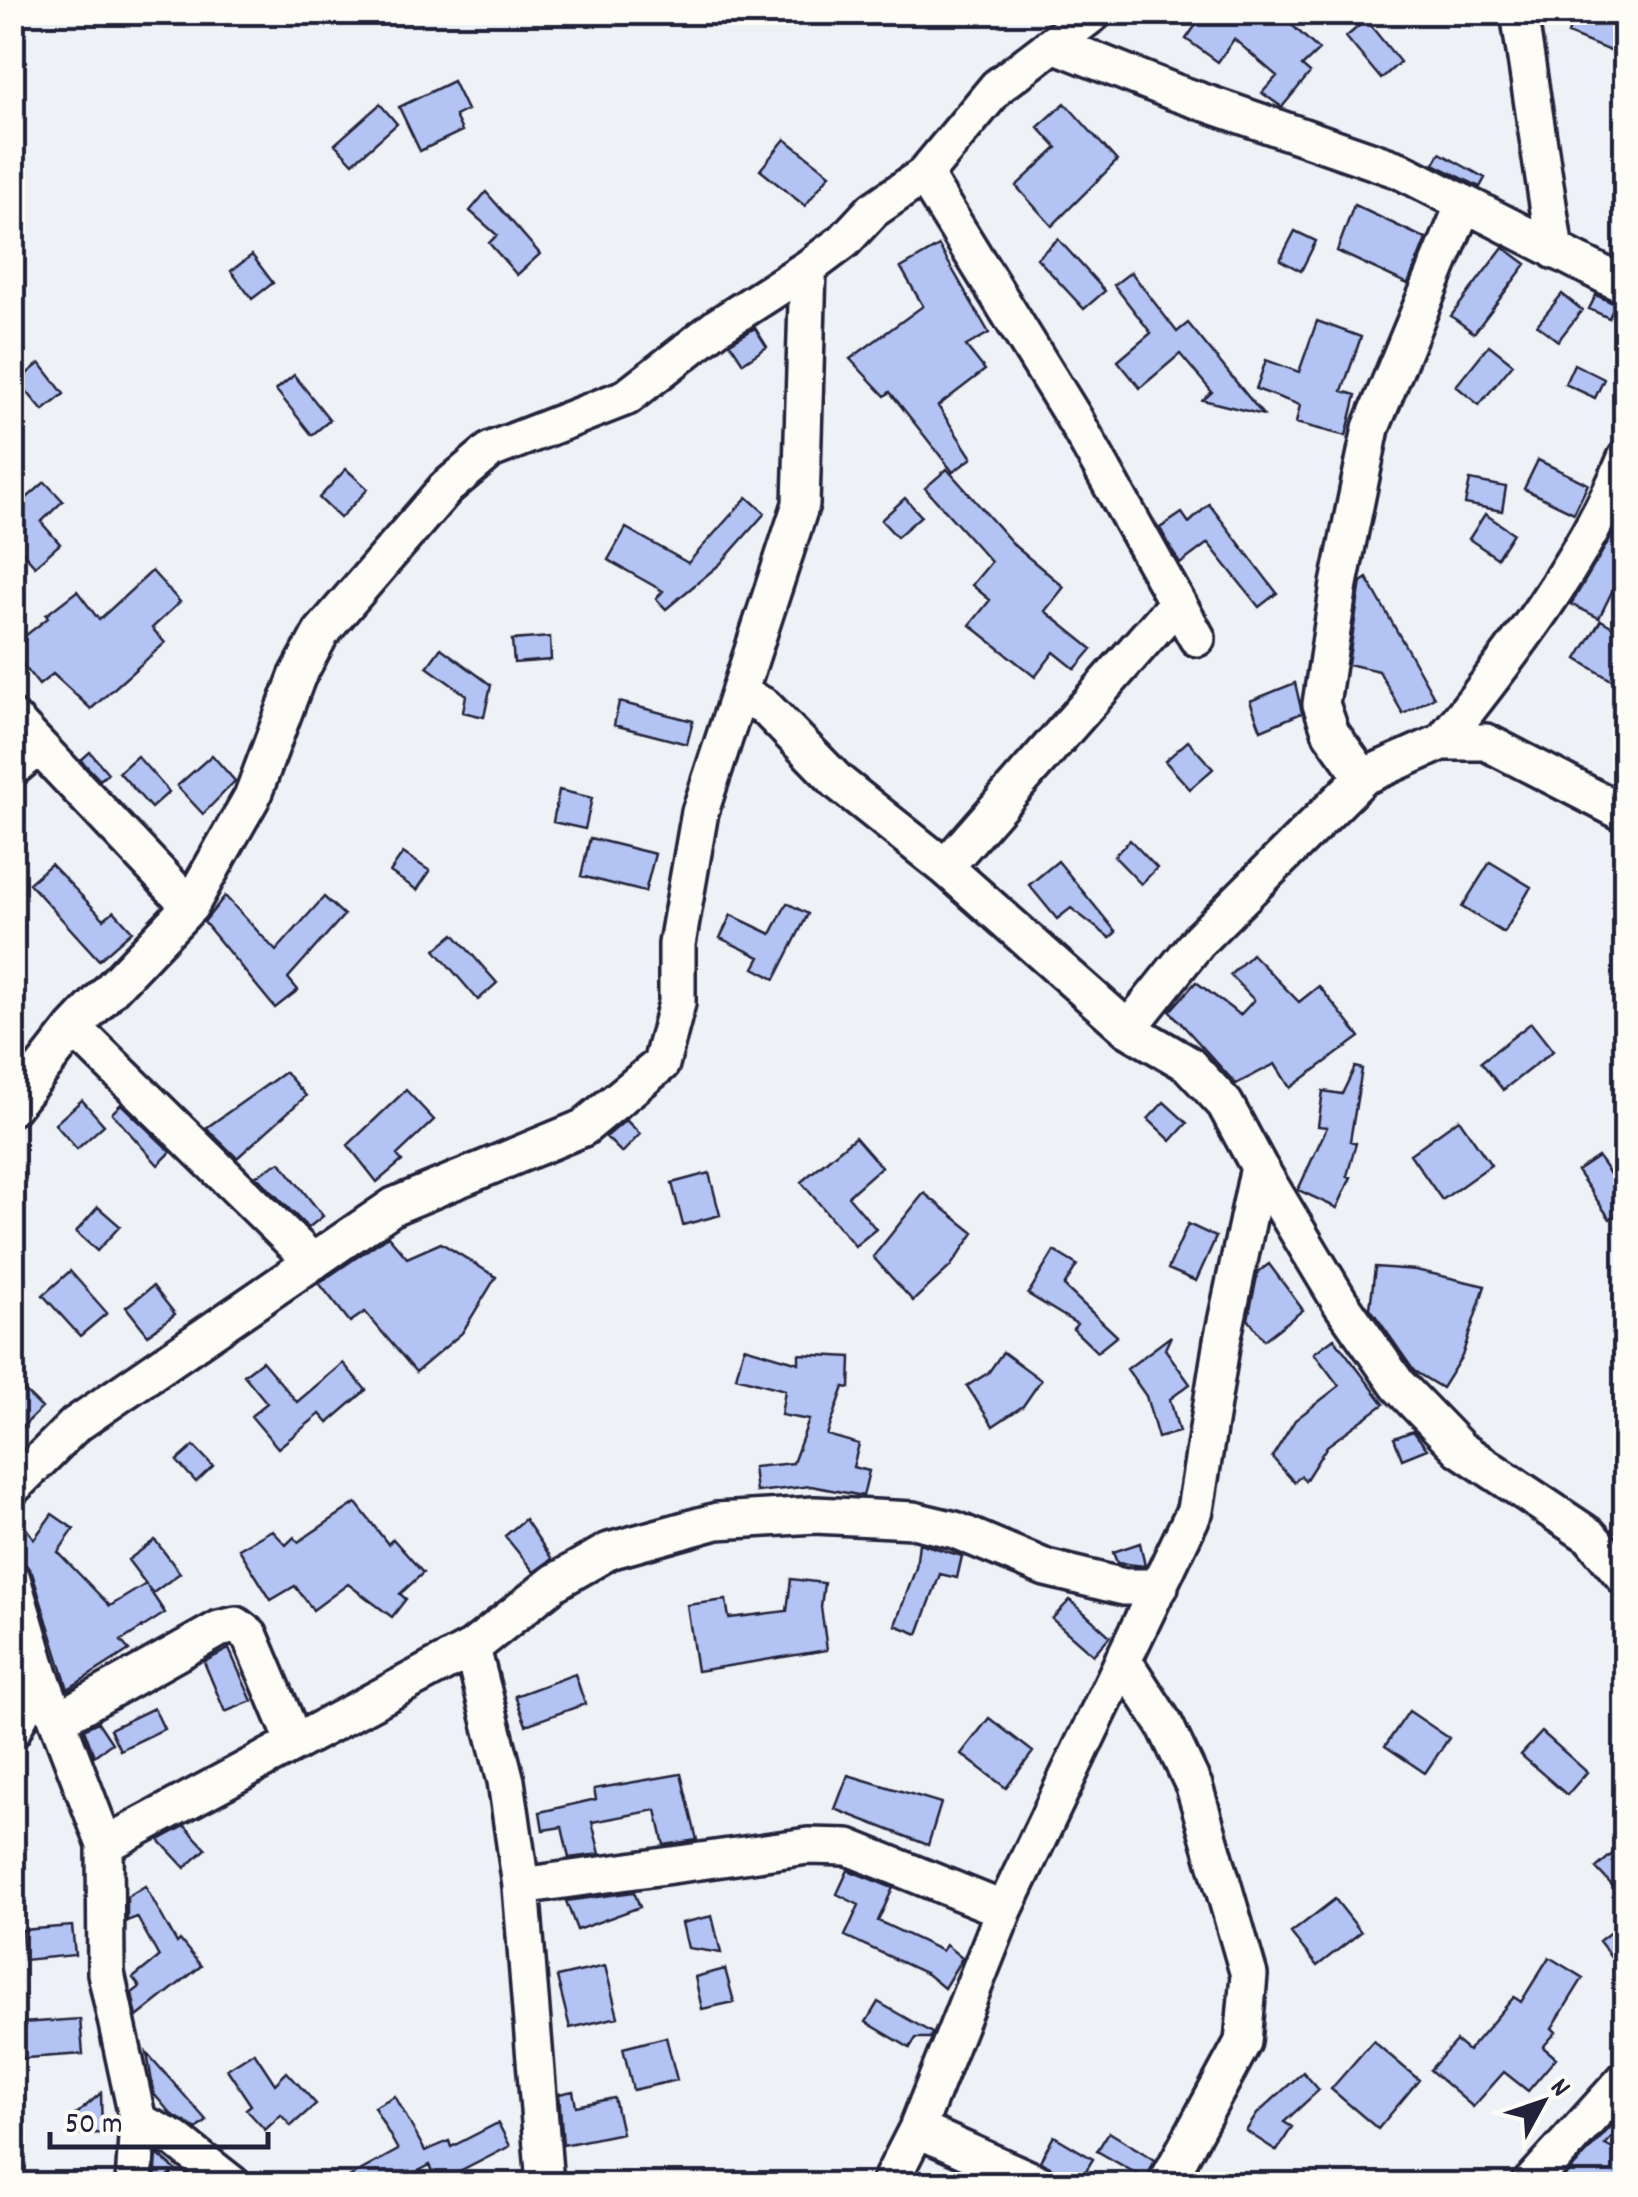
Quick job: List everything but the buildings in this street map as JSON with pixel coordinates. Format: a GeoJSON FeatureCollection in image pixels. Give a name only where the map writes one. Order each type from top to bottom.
{"type":"FeatureCollection","features":[{"type":"Feature","properties":{"kind":"street"},"geometry":{"type":"LineString","coordinates":[[12,1107],[74,1028],[190,906],[252,796],[297,677],[320,633],[446,488],[491,450],[627,397],[718,326],[808,268],[844,241],[873,210],[924,175],[997,87],[1095,12]]}},
{"type":"Feature","properties":{"kind":"street"},"geometry":{"type":"LineString","coordinates":[[1520,12],[1555,250]]}},
{"type":"Feature","properties":{"kind":"street"},"geometry":{"type":"LineString","coordinates":[[1056,45],[1174,92],[1399,170],[1626,286]]}},
{"type":"Feature","properties":{"kind":"street"},"geometry":{"type":"LineString","coordinates":[[924,175],[1075,420],[1196,638]]}},
{"type":"Feature","properties":{"kind":"street"},"geometry":{"type":"LineString","coordinates":[[1363,777],[1331,733],[1321,704],[1339,584],[1371,428],[1464,204]]}},
{"type":"Feature","properties":{"kind":"street"},"geometry":{"type":"LineString","coordinates":[[12,1488],[75,1425],[394,1206],[583,1128],[661,1064],[677,1003],[677,944],[700,812],[800,504],[808,268]]}},
{"type":"Feature","properties":{"kind":"street"},"geometry":{"type":"LineString","coordinates":[[1442,742],[1520,644],[1610,495],[1626,458]]}},
{"type":"Feature","properties":{"kind":"street"},"geometry":{"type":"LineString","coordinates":[[945,867],[1176,604]]}},
{"type":"Feature","properties":{"kind":"street"},"geometry":{"type":"LineString","coordinates":[[740,694],[764,706],[838,782],[945,867],[1128,1029],[1188,1064],[1224,1104],[1340,1302],[1398,1385],[1460,1449],[1590,1536],[1626,1579]]}},
{"type":"Feature","properties":{"kind":"street"},"geometry":{"type":"LineString","coordinates":[[12,718],[25,758],[190,906]]}},
{"type":"Feature","properties":{"kind":"street"},"geometry":{"type":"LineString","coordinates":[[1128,1029],[1200,939],[1363,777],[1442,742],[1486,742],[1626,814]]}},
{"type":"Feature","properties":{"kind":"street"},"geometry":{"type":"LineString","coordinates":[[74,1028],[312,1262]]}},
{"type":"Feature","properties":{"kind":"street"},"geometry":{"type":"LineString","coordinates":[[889,2184],[918,2130],[1004,1910],[1195,1510],[1222,1341],[1259,1167]]}},
{"type":"Feature","properties":{"kind":"street"},"geometry":{"type":"LineString","coordinates":[[104,1844],[472,1648],[556,1582],[610,1550],[717,1522],[815,1515],[914,1520],[955,1530],[1046,1568],[1124,1587],[1160,1587]]}},
{"type":"Feature","properties":{"kind":"street"},"geometry":{"type":"LineString","coordinates":[[12,1579],[40,1675],[104,1844],[106,1973],[138,2121],[134,2184]]}},
{"type":"Feature","properties":{"kind":"street"},"geometry":{"type":"LineString","coordinates":[[57,1720],[220,1629],[236,1625],[250,1636],[295,1742]]}},
{"type":"Feature","properties":{"kind":"street"},"geometry":{"type":"LineString","coordinates":[[472,1648],[506,1781],[521,1886],[546,2184]]}},
{"type":"Feature","properties":{"kind":"street"},"geometry":{"type":"LineString","coordinates":[[1124,1660],[1165,1725],[1194,1786],[1250,1976],[1243,2042],[1166,2184]]}},
{"type":"Feature","properties":{"kind":"street"},"geometry":{"type":"LineString","coordinates":[[12,1732],[40,1675]]}},
{"type":"Feature","properties":{"kind":"street"},"geometry":{"type":"LineString","coordinates":[[521,1886],[808,1846],[848,1847],[1004,1910]]}},
{"type":"Feature","properties":{"kind":"street"},"geometry":{"type":"LineString","coordinates":[[1530,2184],[1626,2078]]}},
{"type":"Feature","properties":{"kind":"street"},"geometry":{"type":"LineString","coordinates":[[138,2121],[176,2140],[232,2184]]}},
{"type":"Feature","properties":{"kind":"street"},"geometry":{"type":"LineString","coordinates":[[918,2130],[1040,2184]]}}]}
